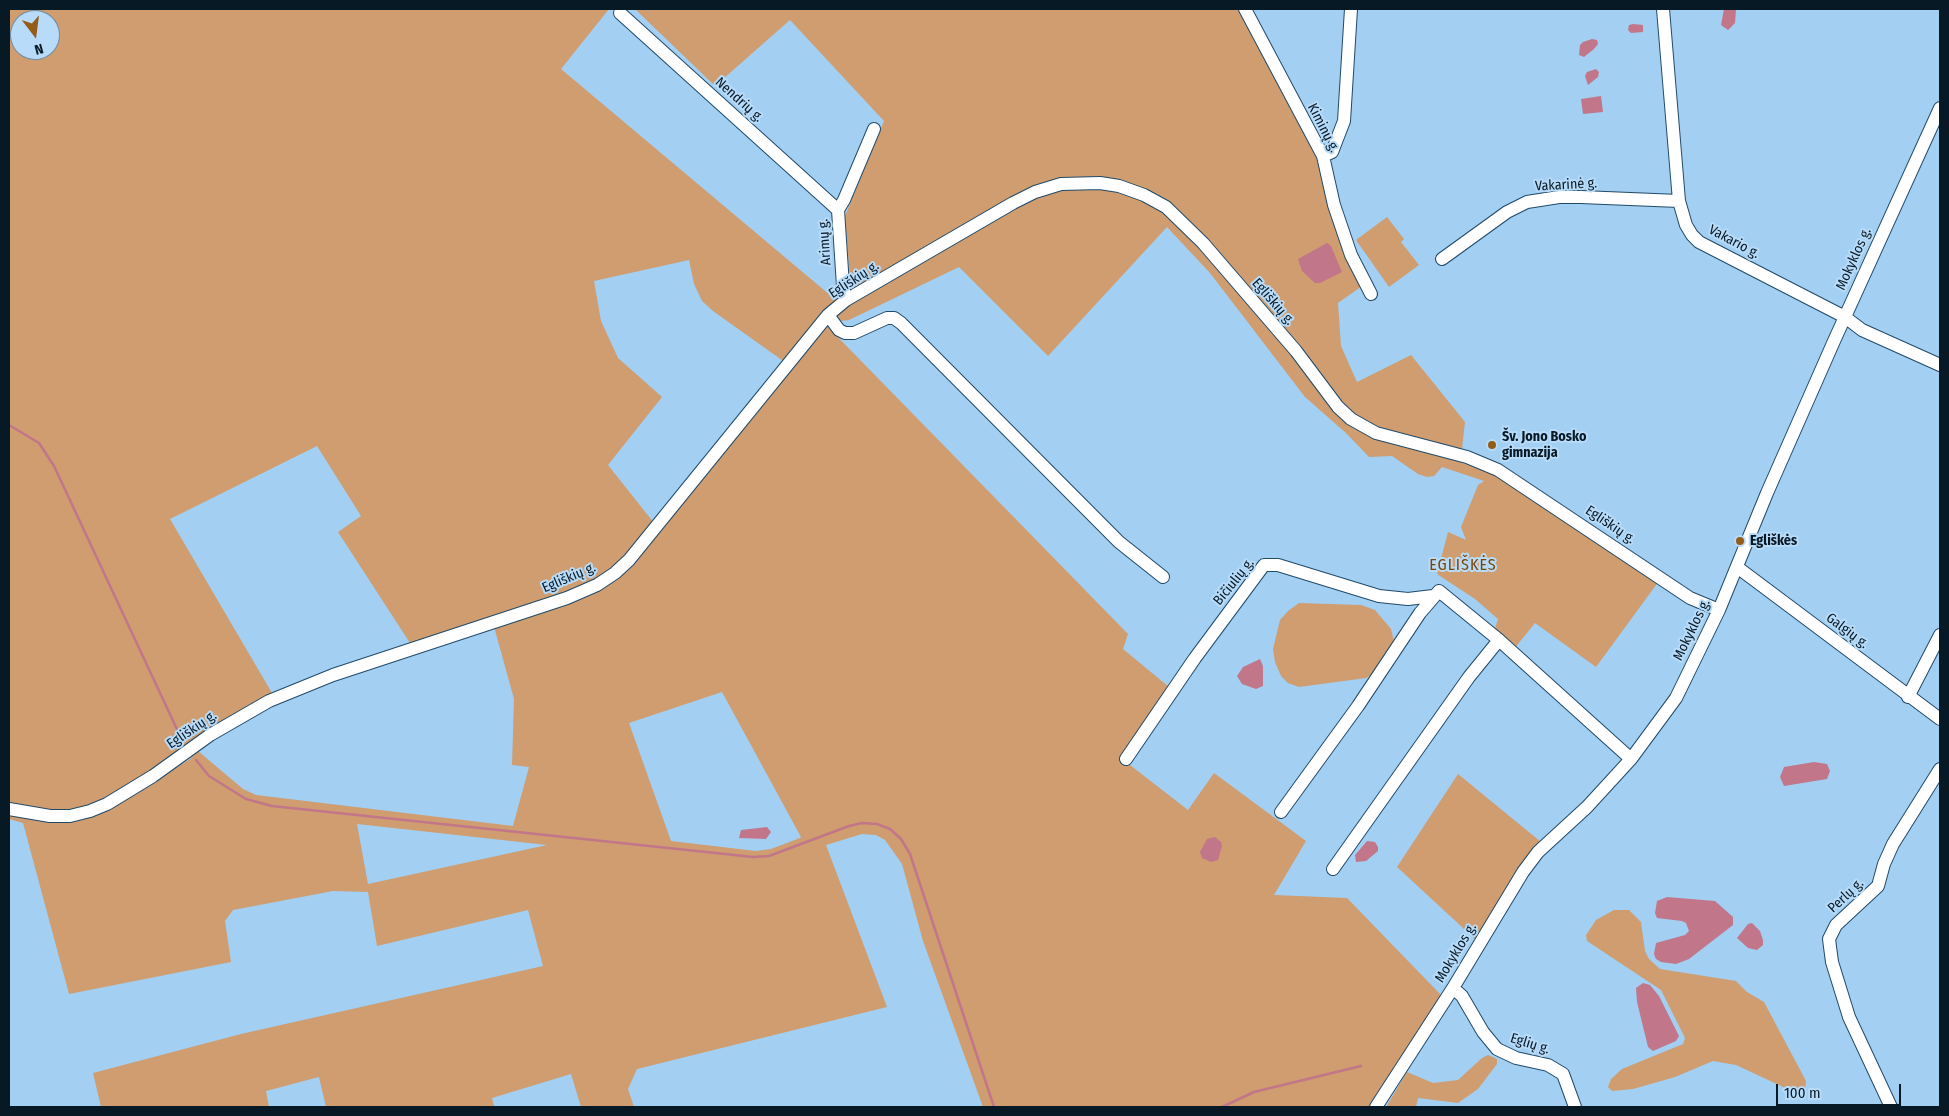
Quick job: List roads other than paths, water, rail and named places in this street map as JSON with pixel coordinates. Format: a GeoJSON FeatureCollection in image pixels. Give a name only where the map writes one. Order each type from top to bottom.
{"type":"FeatureCollection","features":[{"type":"Feature","properties":{"kind":"street","name":"Kiminų g."},"geometry":{"type":"LineString","coordinates":[[1245,9],[1323,156],[1334,205],[1351,255],[1372,294]]}},
{"type":"Feature","properties":{"kind":"street"},"geometry":{"type":"LineString","coordinates":[[1323,156],[1332,152],[1344,121],[1351,9]]}},
{"type":"Feature","properties":{"kind":"street","name":"Vakario g."},"geometry":{"type":"LineString","coordinates":[[1664,9],[1679,201],[1686,225],[1699,242],[1844,317],[1862,330],[1940,365]]}},
{"type":"Feature","properties":{"kind":"street","name":"Nendrių g."},"geometry":{"type":"LineString","coordinates":[[620,13],[838,210]]}},
{"type":"Feature","properties":{"kind":"street","name":"Mokyklos g."},"geometry":{"type":"LineString","coordinates":[[1378,1106],[1453,988],[1523,872],[1538,852],[1587,807],[1631,759],[1676,698],[1719,610],[1767,493],[1844,317],[1940,108]]}},
{"type":"Feature","properties":{"kind":"street","name":"Arimų g."},"geometry":{"type":"LineString","coordinates":[[846,300],[843,286],[838,210],[874,129]]}},
{"type":"Feature","properties":{"kind":"street","name":"Egliškių g."},"geometry":{"type":"LineString","coordinates":[[9,809],[50,816],[70,816],[90,811],[107,804],[152,776],[210,735],[269,701],[333,675],[568,598],[597,585],[615,574],[628,560],[828,315],[846,300],[1013,203],[1061,184],[1100,183],[1128,189],[1166,207],[1203,244],[1296,351],[1338,407],[1351,419],[1376,433],[1468,457],[1498,470],[1690,598],[1719,610]]}},
{"type":"Feature","properties":{"kind":"street","name":"Vakarinė g."},"geometry":{"type":"LineString","coordinates":[[1442,259],[1507,212],[1527,202],[1558,197],[1679,201]]}},
{"type":"Feature","properties":{"kind":"street"},"geometry":{"type":"LineString","coordinates":[[828,315],[839,330],[845,333],[854,333],[887,318],[894,318],[901,323],[1120,542],[1163,577]]}},
{"type":"Feature","properties":{"kind":"street","name":"Bičiulių g."},"geometry":{"type":"LineString","coordinates":[[1126,759],[1195,658],[1264,565],[1278,565],[1379,596],[1408,600],[1436,593]]}},
{"type":"Feature","properties":{"kind":"street","name":"Galgių g."},"geometry":{"type":"LineString","coordinates":[[1737,567],[1908,697],[1940,719]]}},
{"type":"Feature","properties":{"kind":"street"},"geometry":{"type":"LineString","coordinates":[[1281,812],[1358,706],[1436,593],[1499,640],[1631,759]]}},
{"type":"Feature","properties":{"kind":"street"},"geometry":{"type":"LineString","coordinates":[[1908,697],[1940,636]]}},
{"type":"Feature","properties":{"kind":"street"},"geometry":{"type":"LineString","coordinates":[[1334,869],[1468,677],[1499,640]]}},
{"type":"Feature","properties":{"kind":"street","name":"Perlų g."},"geometry":{"type":"LineString","coordinates":[[1891,1107],[1849,1017],[1832,962],[1829,939],[1836,925],[1878,886],[1884,864],[1894,844],[1940,769]]}},
{"type":"Feature","properties":{"kind":"street","name":"Eglių g."},"geometry":{"type":"LineString","coordinates":[[1453,988],[1462,996],[1483,1032],[1497,1049],[1516,1058],[1548,1065],[1563,1074],[1575,1107]]}},
{"type":"Feature","properties":{"kind":"waterway"},"geometry":{"type":"LineString","coordinates":[[9,425],[39,443],[54,466],[182,740]]}},
{"type":"Feature","properties":{"kind":"waterway"},"geometry":{"type":"LineString","coordinates":[[196,760],[209,776],[246,799],[272,806],[753,857],[769,856],[849,826],[862,823],[877,824],[890,829],[901,839],[910,854],[994,1107]]}},
{"type":"Feature","properties":{"kind":"waterway"},"geometry":{"type":"LineString","coordinates":[[1222,1107],[1254,1092],[1361,1066]]}},
{"type":"Feature","properties":{"kind":"place","name":"Šv. Jono Bosko gimnazija"},"geometry":{"type":"Point","coordinates":[1492,445]}},
{"type":"Feature","properties":{"kind":"place","name":"Egliškės"},"geometry":{"type":"Point","coordinates":[1740,541]}},
{"type":"Feature","properties":{"kind":"district","name":"EGLIŠKĖS"},"geometry":{"type":"Point","coordinates":[1463,566]}}]}
